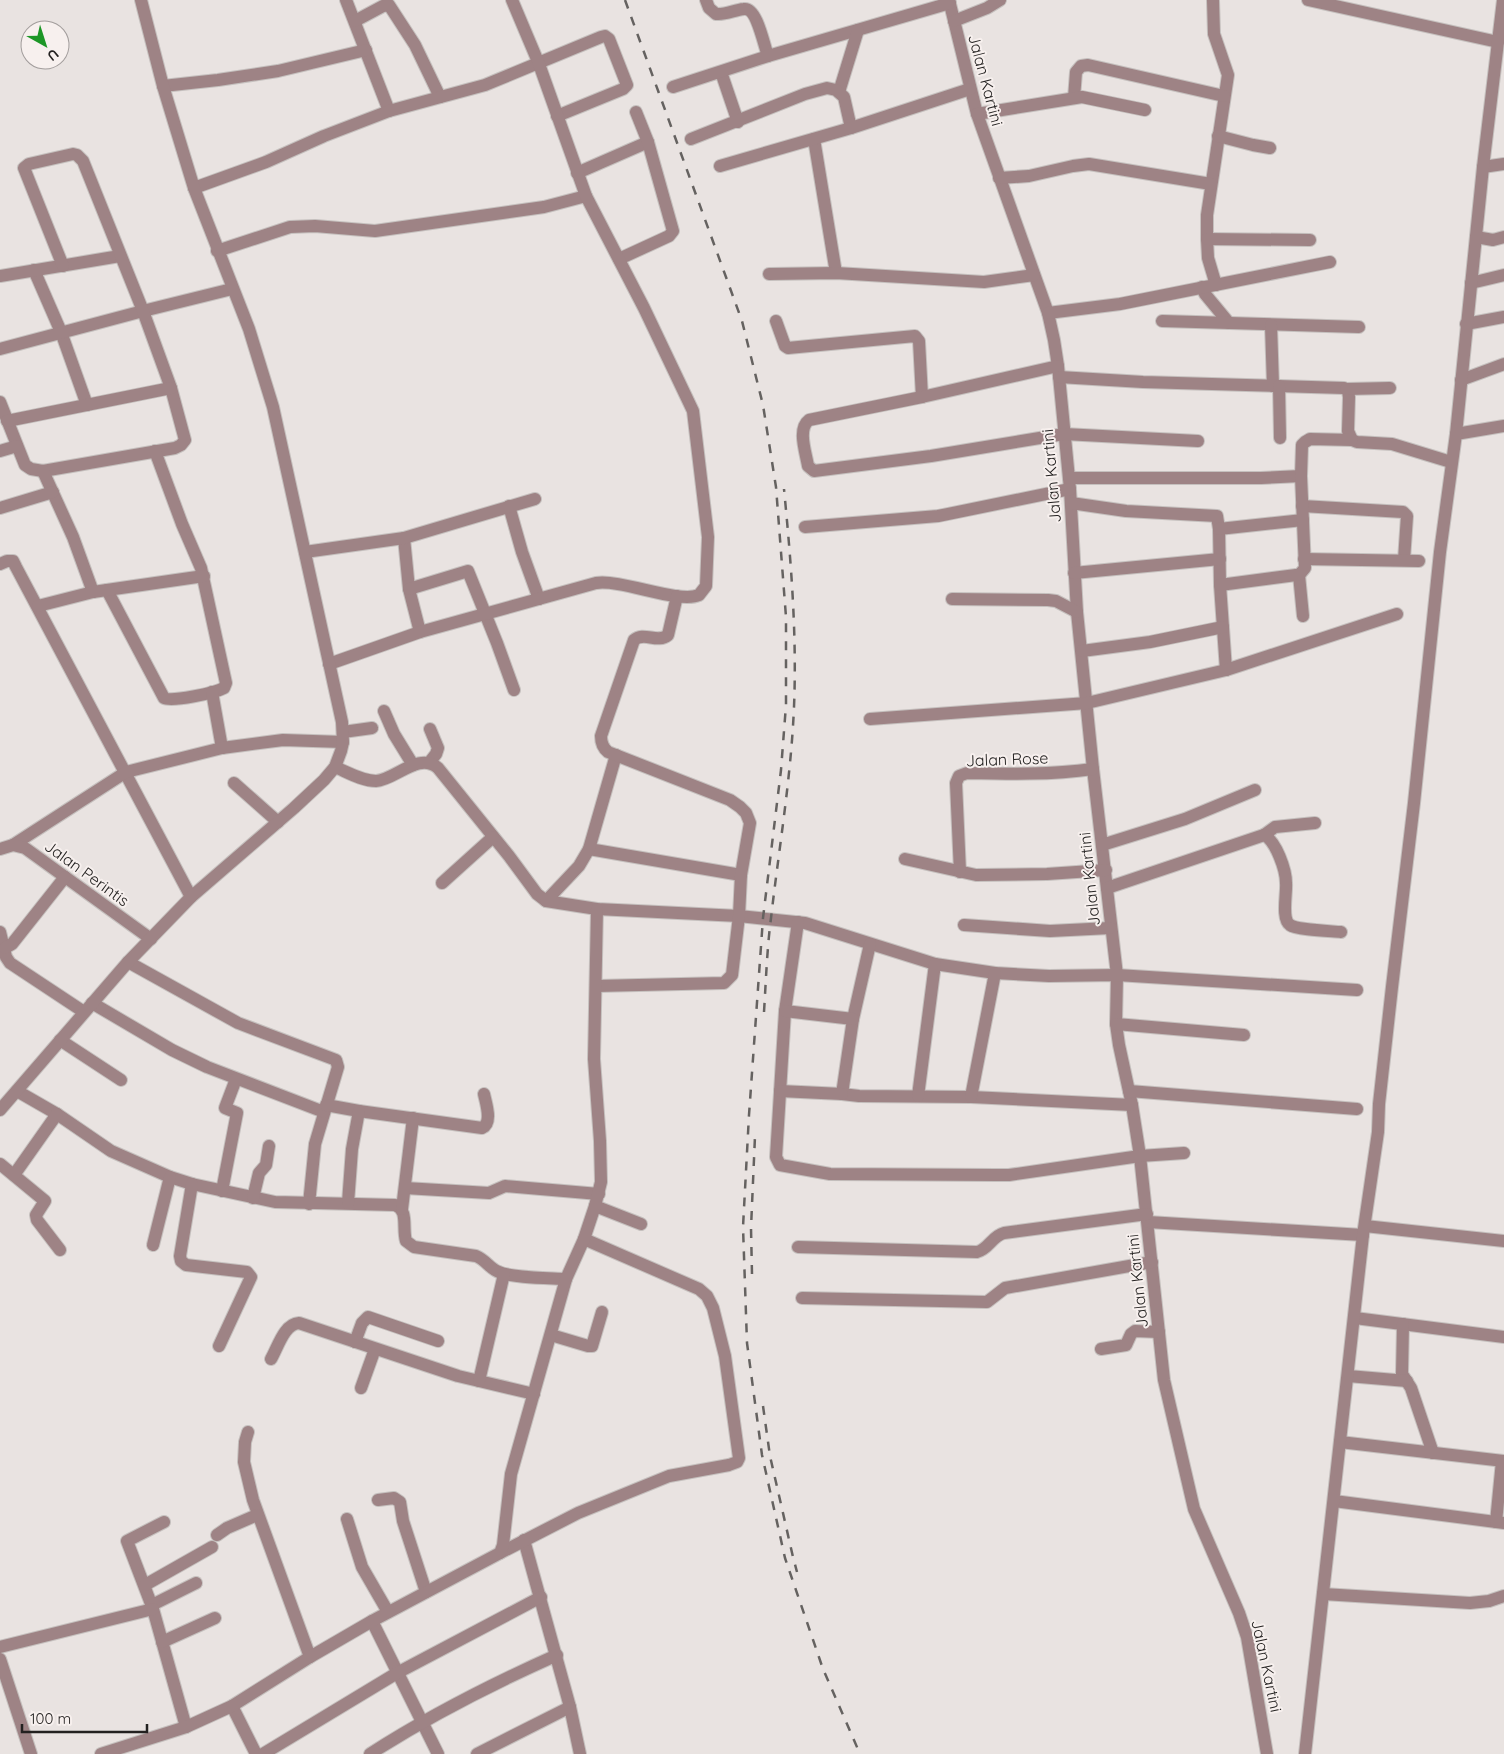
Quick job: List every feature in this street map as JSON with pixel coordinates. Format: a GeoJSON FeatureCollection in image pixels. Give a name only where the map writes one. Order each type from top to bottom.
{"type":"FeatureCollection","features":[{"type":"Feature","properties":{"kind":"street"},"geometry":{"type":"LineString","coordinates":[[0,1110],[128,962],[191,897],[324,780],[335,767],[343,737],[273,407],[249,329],[194,188],[163,86],[141,0]]}},
{"type":"Feature","properties":{"kind":"street"},"geometry":{"type":"LineString","coordinates":[[346,0],[389,111]]}},
{"type":"Feature","properties":{"kind":"street"},"geometry":{"type":"LineString","coordinates":[[329,664],[420,632],[602,582],[677,596],[696,597],[702,593],[706,586],[708,537],[695,420],[686,396],[586,196],[539,64],[512,0]]}},
{"type":"Feature","properties":{"kind":"street"},"geometry":{"type":"LineString","coordinates":[[706,0],[709,8],[716,14],[745,8],[752,12],[768,56]]}},
{"type":"Feature","properties":{"kind":"street"},"geometry":{"type":"LineString","coordinates":[[954,21],[987,8],[1000,0]]}},
{"type":"Feature","properties":{"kind":"street"},"geometry":{"type":"LineString","coordinates":[[1213,0],[1214,34],[1228,75],[1211,184],[1206,239],[1209,263],[1216,285]]}},
{"type":"Feature","properties":{"kind":"street"},"geometry":{"type":"LineString","coordinates":[[1308,0],[1498,42]]}},
{"type":"Feature","properties":{"kind":"street"},"geometry":{"type":"LineString","coordinates":[[1305,1754],[1364,1231],[1378,1132],[1392,986],[1414,803],[1440,552],[1456,434],[1483,167],[1498,96],[1498,42],[1503,0]]}},
{"type":"Feature","properties":{"kind":"street"},"geometry":{"type":"LineString","coordinates":[[673,87],[768,56],[950,2]]}},
{"type":"Feature","properties":{"kind":"street","name":"Jalan Kartini"},"geometry":{"type":"LineString","coordinates":[[950,2],[977,114],[1048,313],[1054,340],[1071,503],[1074,573],[1086,703],[1106,870],[1110,928],[1117,975],[1116,1024],[1140,1156],[1165,1388],[1198,1519],[1239,1613],[1247,1636],[1267,1754]]}},
{"type":"Feature","properties":{"kind":"street"},"geometry":{"type":"LineString","coordinates":[[355,21],[383,6],[389,5],[415,45],[440,98]]}},
{"type":"Feature","properties":{"kind":"street"},"geometry":{"type":"LineString","coordinates":[[839,92],[858,30]]}},
{"type":"Feature","properties":{"kind":"street"},"geometry":{"type":"LineString","coordinates":[[194,188],[266,162],[324,136],[389,111],[478,87],[605,36],[609,39],[627,85],[623,89],[557,116]]}},
{"type":"Feature","properties":{"kind":"street"},"geometry":{"type":"LineString","coordinates":[[163,86],[278,71],[366,50]]}},
{"type":"Feature","properties":{"kind":"street"},"geometry":{"type":"LineString","coordinates":[[1074,98],[1076,72],[1081,66],[1088,65],[1224,96]]}},
{"type":"Feature","properties":{"kind":"street"},"geometry":{"type":"LineString","coordinates":[[721,72],[738,122]]}},
{"type":"Feature","properties":{"kind":"street"},"geometry":{"type":"LineString","coordinates":[[692,139],[827,88],[839,92],[844,97],[851,128]]}},
{"type":"Feature","properties":{"kind":"street"},"geometry":{"type":"LineString","coordinates":[[720,166],[851,128],[970,89]]}},
{"type":"Feature","properties":{"kind":"street"},"geometry":{"type":"LineString","coordinates":[[977,114],[1074,98],[1090,98],[1145,110]]}},
{"type":"Feature","properties":{"kind":"street"},"geometry":{"type":"LineString","coordinates":[[619,259],[669,236],[673,231],[648,142],[636,112]]}},
{"type":"Feature","properties":{"kind":"street"},"geometry":{"type":"LineString","coordinates":[[1218,136],[1270,148]]}},
{"type":"Feature","properties":{"kind":"street"},"geometry":{"type":"LineString","coordinates":[[814,139],[836,273]]}},
{"type":"Feature","properties":{"kind":"street"},"geometry":{"type":"LineString","coordinates":[[578,173],[648,142]]}},
{"type":"Feature","properties":{"kind":"street"},"geometry":{"type":"LineString","coordinates":[[0,402],[16,446],[25,465],[31,469],[43,470],[178,447],[185,440],[171,388],[142,311],[83,161],[77,154],[29,164],[24,168],[63,266]]}},
{"type":"Feature","properties":{"kind":"street"},"geometry":{"type":"LineString","coordinates":[[999,178],[1029,176],[1089,164],[1211,184]]}},
{"type":"Feature","properties":{"kind":"street"},"geometry":{"type":"LineString","coordinates":[[1483,167],[1504,164]]}},
{"type":"Feature","properties":{"kind":"street"},"geometry":{"type":"LineString","coordinates":[[217,250],[290,227],[315,226],[375,231],[544,207],[586,196]]}},
{"type":"Feature","properties":{"kind":"street"},"geometry":{"type":"LineString","coordinates":[[1476,237],[1494,240],[1504,237]]}},
{"type":"Feature","properties":{"kind":"street"},"geometry":{"type":"LineString","coordinates":[[1206,239],[1310,240]]}},
{"type":"Feature","properties":{"kind":"street"},"geometry":{"type":"LineString","coordinates":[[0,276],[120,256]]}},
{"type":"Feature","properties":{"kind":"street"},"geometry":{"type":"LineString","coordinates":[[1048,313],[1120,304],[1330,262]]}},
{"type":"Feature","properties":{"kind":"street"},"geometry":{"type":"LineString","coordinates":[[34,270],[61,332],[87,405]]}},
{"type":"Feature","properties":{"kind":"street"},"geometry":{"type":"LineString","coordinates":[[769,274],[836,273],[972,282],[1034,275]]}},
{"type":"Feature","properties":{"kind":"street"},"geometry":{"type":"LineString","coordinates":[[1471,283],[1504,275]]}},
{"type":"Feature","properties":{"kind":"street"},"geometry":{"type":"LineString","coordinates":[[1202,287],[1210,301],[1229,323]]}},
{"type":"Feature","properties":{"kind":"street"},"geometry":{"type":"LineString","coordinates":[[0,348],[232,289]]}},
{"type":"Feature","properties":{"kind":"street"},"geometry":{"type":"LineString","coordinates":[[1466,324],[1504,317]]}},
{"type":"Feature","properties":{"kind":"street"},"geometry":{"type":"LineString","coordinates":[[776,321],[785,346],[789,348],[914,336],[919,341],[922,398]]}},
{"type":"Feature","properties":{"kind":"street"},"geometry":{"type":"LineString","coordinates":[[1162,321],[1359,327]]}},
{"type":"Feature","properties":{"kind":"street"},"geometry":{"type":"LineString","coordinates":[[1271,324],[1280,438]]}},
{"type":"Feature","properties":{"kind":"street"},"geometry":{"type":"LineString","coordinates":[[1461,380],[1504,364]]}},
{"type":"Feature","properties":{"kind":"street"},"geometry":{"type":"LineString","coordinates":[[1198,440],[1064,434],[931,456],[814,471],[809,468],[802,430],[804,424],[809,420],[1058,372],[1142,382],[1339,387],[1346,389],[1390,388]]}},
{"type":"Feature","properties":{"kind":"street"},"geometry":{"type":"LineString","coordinates":[[7,421],[171,388]]}},
{"type":"Feature","properties":{"kind":"street"},"geometry":{"type":"LineString","coordinates":[[1346,389],[1349,397],[1348,431],[1352,440]]}},
{"type":"Feature","properties":{"kind":"street"},"geometry":{"type":"LineString","coordinates":[[1456,434],[1504,426]]}},
{"type":"Feature","properties":{"kind":"street"},"geometry":{"type":"LineString","coordinates":[[1303,616],[1299,575],[1304,568],[1302,448],[1305,442],[1310,439],[1352,440],[1392,444],[1451,462]]}},
{"type":"Feature","properties":{"kind":"street"},"geometry":{"type":"LineString","coordinates":[[0,451],[16,446]]}},
{"type":"Feature","properties":{"kind":"street"},"geometry":{"type":"LineString","coordinates":[[107,590],[162,697],[169,700],[223,689],[226,683],[204,576],[182,524],[155,451]]}},
{"type":"Feature","properties":{"kind":"street"},"geometry":{"type":"LineString","coordinates":[[43,470],[73,537],[93,592]]}},
{"type":"Feature","properties":{"kind":"street"},"geometry":{"type":"LineString","coordinates":[[805,527],[938,516],[1069,484],[1302,476]]}},
{"type":"Feature","properties":{"kind":"street"},"geometry":{"type":"LineString","coordinates":[[0,508],[53,492]]}},
{"type":"Feature","properties":{"kind":"street"},"geometry":{"type":"LineString","coordinates":[[305,552],[404,538],[535,499]]}},
{"type":"Feature","properties":{"kind":"street"},"geometry":{"type":"LineString","coordinates":[[1071,503],[1126,511],[1215,515],[1219,519],[1220,585],[1226,670]]}},
{"type":"Feature","properties":{"kind":"street"},"geometry":{"type":"LineString","coordinates":[[509,506],[522,552],[539,599]]}},
{"type":"Feature","properties":{"kind":"street"},"geometry":{"type":"LineString","coordinates":[[1302,506],[1397,510],[1405,513],[1407,516],[1404,560]]}},
{"type":"Feature","properties":{"kind":"street"},"geometry":{"type":"LineString","coordinates":[[1219,528],[1303,520]]}},
{"type":"Feature","properties":{"kind":"street"},"geometry":{"type":"LineString","coordinates":[[404,538],[409,589],[420,632]]}},
{"type":"Feature","properties":{"kind":"street"},"geometry":{"type":"LineString","coordinates":[[1074,573],[1220,559]]}},
{"type":"Feature","properties":{"kind":"street"},"geometry":{"type":"LineString","coordinates":[[1304,559],[1419,561]]}},
{"type":"Feature","properties":{"kind":"street"},"geometry":{"type":"LineString","coordinates":[[0,564],[13,561],[191,897]]}},
{"type":"Feature","properties":{"kind":"street"},"geometry":{"type":"LineString","coordinates":[[409,589],[468,571],[514,690]]}},
{"type":"Feature","properties":{"kind":"street"},"geometry":{"type":"LineString","coordinates":[[1220,585],[1299,575]]}},
{"type":"Feature","properties":{"kind":"street"},"geometry":{"type":"LineString","coordinates":[[38,606],[93,592],[204,576]]}},
{"type":"Feature","properties":{"kind":"street"},"geometry":{"type":"LineString","coordinates":[[596,986],[724,983],[732,976],[740,916],[741,875],[750,823],[746,813],[730,800],[605,750],[601,742],[601,736],[634,640],[641,636],[660,639],[668,635],[677,596]]}},
{"type":"Feature","properties":{"kind":"street"},"geometry":{"type":"LineString","coordinates":[[952,600],[1048,600],[1056,601],[1077,612]]}},
{"type":"Feature","properties":{"kind":"street"},"geometry":{"type":"LineString","coordinates":[[870,719],[1086,703],[1226,670],[1397,614]]}},
{"type":"Feature","properties":{"kind":"street"},"geometry":{"type":"LineString","coordinates":[[1082,651],[1150,642],[1223,627]]}},
{"type":"Feature","properties":{"kind":"street"},"geometry":{"type":"LineString","coordinates":[[212,692],[222,748]]}},
{"type":"Feature","properties":{"kind":"street"},"geometry":{"type":"LineString","coordinates":[[384,710],[394,734],[413,765]]}},
{"type":"Feature","properties":{"kind":"street"},"geometry":{"type":"LineString","coordinates":[[0,849],[13,845],[126,772],[222,748],[283,740],[343,737],[372,728]]}},
{"type":"Feature","properties":{"kind":"street"},"geometry":{"type":"LineString","coordinates":[[335,767],[364,779],[377,781],[413,765],[429,762],[436,754],[438,748],[430,729]]}},
{"type":"Feature","properties":{"kind":"street"},"geometry":{"type":"LineString","coordinates":[[546,901],[579,866],[589,849],[616,754]]}},
{"type":"Feature","properties":{"kind":"street"},"geometry":{"type":"LineString","coordinates":[[429,762],[438,768],[537,894],[546,901],[597,910],[740,916],[798,922],[814,925],[934,964],[996,973],[1049,976],[1117,975],[1357,990]]}},
{"type":"Feature","properties":{"kind":"street","name":"Jalan Rose"},"geometry":{"type":"LineString","coordinates":[[960,872],[956,784],[959,776],[967,773],[1062,774],[1093,769]]}},
{"type":"Feature","properties":{"kind":"street"},"geometry":{"type":"LineString","coordinates":[[234,783],[278,822]]}},
{"type":"Feature","properties":{"kind":"street"},"geometry":{"type":"LineString","coordinates":[[1102,845],[1185,820],[1255,790]]}},
{"type":"Feature","properties":{"kind":"street"},"geometry":{"type":"LineString","coordinates":[[1107,888],[1264,835],[1275,827],[1315,823]]}},
{"type":"Feature","properties":{"kind":"street"},"geometry":{"type":"LineString","coordinates":[[1264,835],[1273,843],[1283,869],[1286,882],[1285,910],[1290,925],[1300,928],[1341,932]]}},
{"type":"Feature","properties":{"kind":"street"},"geometry":{"type":"LineString","coordinates":[[442,883],[493,836]]}},
{"type":"Feature","properties":{"kind":"street","name":"Jalan Perintis"},"geometry":{"type":"LineString","coordinates":[[13,845],[25,848],[151,939]]}},
{"type":"Feature","properties":{"kind":"street"},"geometry":{"type":"LineString","coordinates":[[589,849],[741,875]]}},
{"type":"Feature","properties":{"kind":"street"},"geometry":{"type":"LineString","coordinates":[[905,859],[976,875],[1106,870]]}},
{"type":"Feature","properties":{"kind":"street"},"geometry":{"type":"LineString","coordinates":[[5,948],[12,944],[65,877]]}},
{"type":"Feature","properties":{"kind":"street"},"geometry":{"type":"LineString","coordinates":[[500,1553],[503,1545],[511,1474],[566,1279],[584,1239],[597,1200],[601,1171],[594,1059],[597,910]]}},
{"type":"Feature","properties":{"kind":"street"},"geometry":{"type":"LineString","coordinates":[[798,922],[785,1011],[776,1157],[782,1167],[830,1174],[1002,1175],[1140,1156],[1184,1154]]}},
{"type":"Feature","properties":{"kind":"street"},"geometry":{"type":"LineString","coordinates":[[964,925],[1050,931],[1110,928]]}},
{"type":"Feature","properties":{"kind":"street"},"geometry":{"type":"LineString","coordinates":[[0,932],[6,957],[10,963],[88,1008],[189,1058],[236,1078],[325,1108],[484,1127],[489,1122],[484,1094]]}},
{"type":"Feature","properties":{"kind":"street"},"geometry":{"type":"LineString","coordinates":[[842,1094],[854,1019],[870,944]]}},
{"type":"Feature","properties":{"kind":"street"},"geometry":{"type":"LineString","coordinates":[[128,962],[244,1026],[336,1060],[338,1067],[314,1152],[309,1204]]}},
{"type":"Feature","properties":{"kind":"street"},"geometry":{"type":"LineString","coordinates":[[918,1096],[934,964]]}},
{"type":"Feature","properties":{"kind":"street"},"geometry":{"type":"LineString","coordinates":[[971,1098],[996,973]]}},
{"type":"Feature","properties":{"kind":"street"},"geometry":{"type":"LineString","coordinates":[[785,1011],[854,1019]]}},
{"type":"Feature","properties":{"kind":"street"},"geometry":{"type":"LineString","coordinates":[[1116,1024],[1244,1035]]}},
{"type":"Feature","properties":{"kind":"street"},"geometry":{"type":"LineString","coordinates":[[60,1040],[121,1080]]}},
{"type":"Feature","properties":{"kind":"street"},"geometry":{"type":"LineString","coordinates":[[222,1191],[237,1113],[225,1108],[236,1078]]}},
{"type":"Feature","properties":{"kind":"street"},"geometry":{"type":"LineString","coordinates":[[17,1091],[57,1114],[111,1151],[170,1177],[192,1184],[275,1202],[395,1205],[402,1209]]}},
{"type":"Feature","properties":{"kind":"street"},"geometry":{"type":"LineString","coordinates":[[780,1091],[859,1096],[918,1096],[1132,1105]]}},
{"type":"Feature","properties":{"kind":"street"},"geometry":{"type":"LineString","coordinates":[[1129,1091],[1357,1108]]}},
{"type":"Feature","properties":{"kind":"street"},"geometry":{"type":"LineString","coordinates":[[348,1203],[352,1149],[359,1111]]}},
{"type":"Feature","properties":{"kind":"street"},"geometry":{"type":"LineString","coordinates":[[14,1174],[57,1114]]}},
{"type":"Feature","properties":{"kind":"street"},"geometry":{"type":"LineString","coordinates":[[413,1118],[402,1209],[405,1236],[410,1246],[482,1258],[494,1270],[504,1274],[566,1279]]}},
{"type":"Feature","properties":{"kind":"street"},"geometry":{"type":"LineString","coordinates":[[253,1198],[259,1173],[266,1165],[269,1146]]}},
{"type":"Feature","properties":{"kind":"street"},"geometry":{"type":"LineString","coordinates":[[0,1164],[45,1201],[36,1215],[37,1220],[60,1250]]}},
{"type":"Feature","properties":{"kind":"street"},"geometry":{"type":"LineString","coordinates":[[154,1245],[170,1177]]}},
{"type":"Feature","properties":{"kind":"street"},"geometry":{"type":"LineString","coordinates":[[192,1184],[180,1256],[181,1261],[186,1265],[247,1272],[251,1277],[219,1346]]}},
{"type":"Feature","properties":{"kind":"street"},"geometry":{"type":"LineString","coordinates":[[405,1188],[489,1193],[505,1186],[597,1200],[641,1224]]}},
{"type":"Feature","properties":{"kind":"street"},"geometry":{"type":"LineString","coordinates":[[798,1247],[977,1252],[984,1250],[998,1234],[1147,1218],[1504,1241]]}},
{"type":"Feature","properties":{"kind":"street"},"geometry":{"type":"LineString","coordinates":[[106,1753],[186,1726],[232,1706],[310,1657],[388,1612],[578,1513],[669,1476],[729,1465],[736,1462],[739,1458],[725,1356],[714,1308],[708,1296],[699,1290],[584,1239]]}},
{"type":"Feature","properties":{"kind":"street"},"geometry":{"type":"LineString","coordinates":[[802,1298],[986,1302],[1005,1288],[1152,1262]]}},
{"type":"Feature","properties":{"kind":"street"},"geometry":{"type":"LineString","coordinates":[[479,1381],[504,1274]]}},
{"type":"Feature","properties":{"kind":"street"},"geometry":{"type":"LineString","coordinates":[[551,1335],[592,1346],[602,1312]]}},
{"type":"Feature","properties":{"kind":"street"},"geometry":{"type":"LineString","coordinates":[[354,1342],[362,1323],[368,1317],[438,1341]]}},
{"type":"Feature","properties":{"kind":"street"},"geometry":{"type":"LineString","coordinates":[[1354,1318],[1504,1337]]}},
{"type":"Feature","properties":{"kind":"street"},"geometry":{"type":"LineString","coordinates":[[271,1359],[288,1327],[296,1323],[458,1376],[534,1394]]}},
{"type":"Feature","properties":{"kind":"street"},"geometry":{"type":"LineString","coordinates":[[1403,1324],[1402,1370],[1412,1388],[1433,1453]]}},
{"type":"Feature","properties":{"kind":"street"},"geometry":{"type":"LineString","coordinates":[[1100,1350],[1126,1345],[1131,1334],[1135,1331],[1159,1332]]}},
{"type":"Feature","properties":{"kind":"street"},"geometry":{"type":"LineString","coordinates":[[361,1388],[375,1349]]}},
{"type":"Feature","properties":{"kind":"street"},"geometry":{"type":"LineString","coordinates":[[1348,1376],[1407,1381]]}},
{"type":"Feature","properties":{"kind":"street"},"geometry":{"type":"LineString","coordinates":[[248,1432],[245,1442],[244,1462],[258,1515],[310,1657]]}},
{"type":"Feature","properties":{"kind":"street"},"geometry":{"type":"LineString","coordinates":[[1334,1501],[1500,1523],[1503,1461],[1340,1442]]}},
{"type":"Feature","properties":{"kind":"street"},"geometry":{"type":"LineString","coordinates":[[378,1500],[394,1498],[400,1502],[426,1592]]}},
{"type":"Feature","properties":{"kind":"street"},"geometry":{"type":"LineString","coordinates":[[145,1584],[214,1541],[227,1528],[258,1515]]}},
{"type":"Feature","properties":{"kind":"street"},"geometry":{"type":"LineString","coordinates":[[347,1519],[362,1566],[388,1612]]}},
{"type":"Feature","properties":{"kind":"street"},"geometry":{"type":"LineString","coordinates":[[164,1522],[127,1541],[145,1584],[186,1726]]}},
{"type":"Feature","properties":{"kind":"street"},"geometry":{"type":"LineString","coordinates":[[524,1540],[557,1655],[580,1754]]}},
{"type":"Feature","properties":{"kind":"street"},"geometry":{"type":"LineString","coordinates":[[0,1647],[152,1607],[196,1583]]}},
{"type":"Feature","properties":{"kind":"street"},"geometry":{"type":"LineString","coordinates":[[1323,1594],[1470,1603],[1489,1601],[1504,1596]]}},
{"type":"Feature","properties":{"kind":"street"},"geometry":{"type":"LineString","coordinates":[[263,1754],[397,1673],[541,1597]]}},
{"type":"Feature","properties":{"kind":"street"},"geometry":{"type":"LineString","coordinates":[[162,1642],[216,1618]]}},
{"type":"Feature","properties":{"kind":"street"},"geometry":{"type":"LineString","coordinates":[[372,1621],[438,1754]]}},
{"type":"Feature","properties":{"kind":"street"},"geometry":{"type":"LineString","coordinates":[[370,1754],[421,1722],[502,1680],[557,1655]]}},
{"type":"Feature","properties":{"kind":"street"},"geometry":{"type":"LineString","coordinates":[[0,1659],[31,1754]]}},
{"type":"Feature","properties":{"kind":"street"},"geometry":{"type":"LineString","coordinates":[[232,1706],[256,1754]]}},
{"type":"Feature","properties":{"kind":"street"},"geometry":{"type":"LineString","coordinates":[[477,1754],[570,1707]]}},
{"type":"Feature","properties":{"kind":"railway"},"geometry":{"type":"LineString","coordinates":[[625,0],[742,321],[763,405],[776,487],[786,617],[786,705],[781,770],[763,918],[749,1115],[743,1227],[747,1343],[762,1455],[785,1558],[823,1669],[860,1754]]}},
{"type":"Feature","properties":{"kind":"railway"},"geometry":{"type":"LineString","coordinates":[[764,1012],[770,930],[788,787],[794,707],[793,598],[784,489]]}},
{"type":"Feature","properties":{"kind":"railway"},"geometry":{"type":"LineString","coordinates":[[752,1274],[751,1228],[755,1136]]}},
{"type":"Feature","properties":{"kind":"railway"},"geometry":{"type":"LineString","coordinates":[[763,1406],[770,1456],[797,1572]]}}]}
